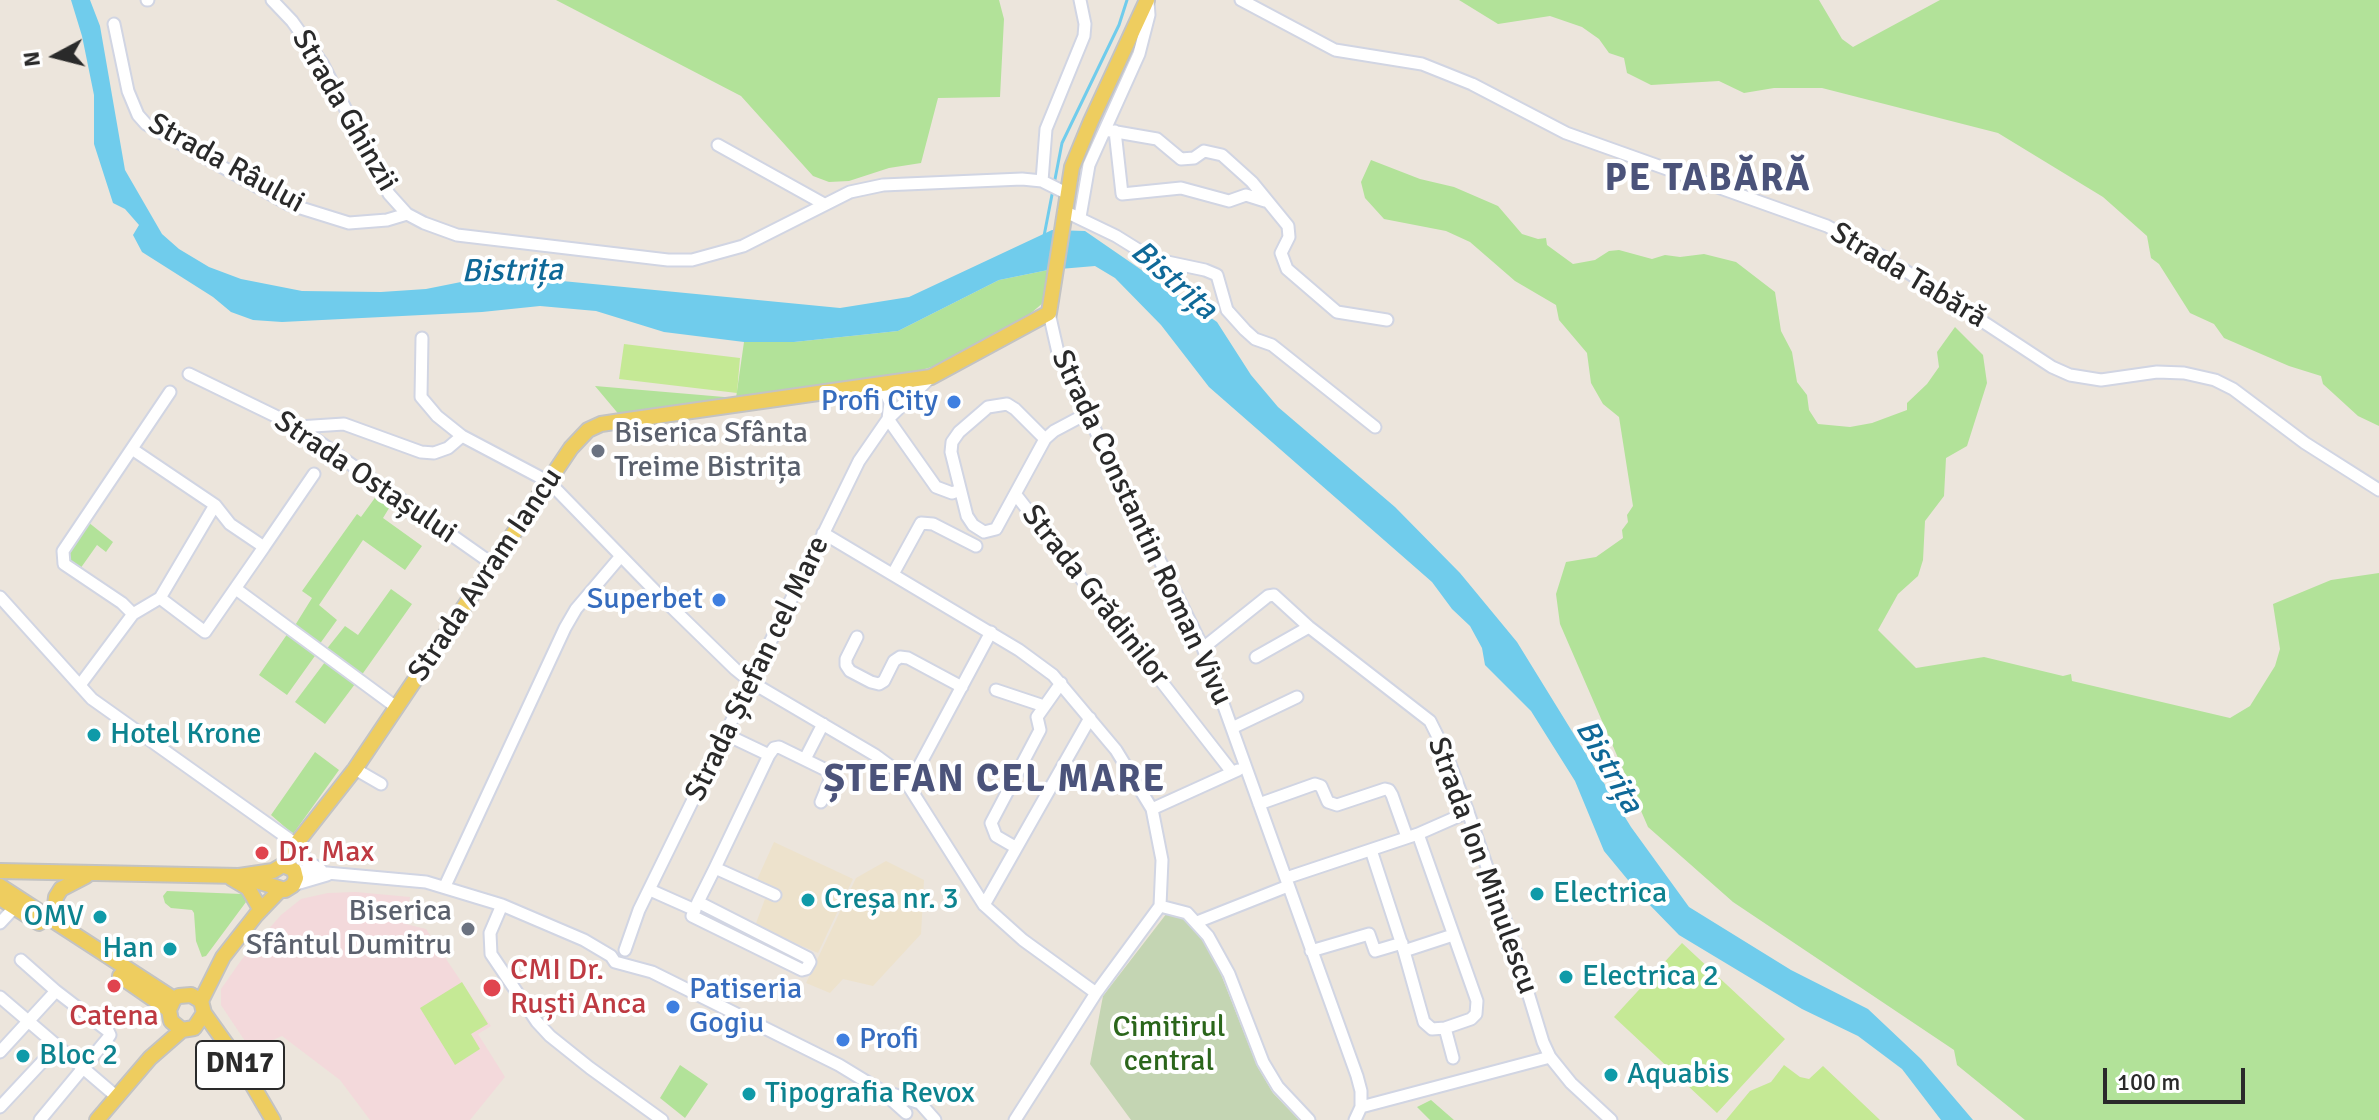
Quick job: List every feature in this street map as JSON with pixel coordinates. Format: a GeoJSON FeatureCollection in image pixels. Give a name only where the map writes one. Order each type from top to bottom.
{"type":"FeatureCollection","features":[{"type":"Feature","properties":{"kind":"main road"},"geometry":{"type":"LineString","coordinates":[[1049,313],[1064,211],[1064,191],[1091,121],[1147,0]]}},
{"type":"Feature","properties":{"kind":"main road","name":"Strada Ștefan cel Mare"},"geometry":{"type":"LineString","coordinates":[[931,377],[1049,313]]}},
{"type":"Feature","properties":{"kind":"main road","name":"Strada Avram Iancu"},"geometry":{"type":"LineString","coordinates":[[281,877],[295,845],[355,769],[571,448],[588,430],[601,424],[931,377]]}},
{"type":"Feature","properties":{"kind":"main road"},"geometry":{"type":"LineString","coordinates":[[0,871],[281,877]]}},
{"type":"Feature","properties":{"kind":"main road"},"geometry":{"type":"LineString","coordinates":[[68,930],[57,916],[56,897],[61,889],[92,873]]}},
{"type":"Feature","properties":{"kind":"main road"},"geometry":{"type":"LineString","coordinates":[[219,876],[242,884],[252,893],[257,911]]}},
{"type":"Feature","properties":{"kind":"main road"},"geometry":{"type":"LineString","coordinates":[[97,1120],[150,1058],[178,1018],[179,996],[199,1003],[219,964],[281,877]]}},
{"type":"Feature","properties":{"kind":"main road","name":"DN17"},"geometry":{"type":"LineString","coordinates":[[0,886],[68,930],[178,1018]]}},
{"type":"Feature","properties":{"kind":"main road","name":"DN17"},"geometry":{"type":"LineString","coordinates":[[0,898],[211,1037],[263,1120]]}},
{"type":"Feature","properties":{"kind":"main road","name":"DN17"},"geometry":{"type":"LineString","coordinates":[[178,1018],[199,1003],[273,1120]]}},
{"type":"Feature","properties":{"kind":"street","name":"Strada Ghinzii"},"geometry":{"type":"LineString","coordinates":[[272,0],[292,21],[322,63],[389,194],[407,214],[457,235],[692,260],[743,246],[850,192],[883,185],[1022,179],[1044,182],[1064,191]]}},
{"type":"Feature","properties":{"kind":"street"},"geometry":{"type":"LineString","coordinates":[[1044,182],[1046,129],[1084,36],[1080,0]]}},
{"type":"Feature","properties":{"kind":"street"},"geometry":{"type":"LineString","coordinates":[[1080,217],[1085,179],[1110,130],[1139,54],[1149,15],[1147,0]]}},
{"type":"Feature","properties":{"kind":"street","name":"Strada Tabără"},"geometry":{"type":"LineString","coordinates":[[1241,0],[1335,50],[1430,66],[1579,138],[1827,226],[1889,260],[2052,367],[2070,375],[2101,380],[2157,372],[2184,373],[2215,380],[2233,389],[2305,443],[2379,490]]}},
{"type":"Feature","properties":{"kind":"street","name":"Strada Râului"},"geometry":{"type":"LineString","coordinates":[[114,24],[128,91],[138,115],[146,124],[302,209],[349,223],[387,220],[407,214]]}},
{"type":"Feature","properties":{"kind":"street"},"geometry":{"type":"LineString","coordinates":[[1110,130],[1157,139],[1181,159],[1194,158],[1204,151],[1222,155],[1243,172],[1288,226],[1289,237],[1281,253],[1287,269],[1337,312],[1387,320]]}},
{"type":"Feature","properties":{"kind":"street"},"geometry":{"type":"LineString","coordinates":[[1110,130],[1122,194],[1181,188],[1229,201],[1246,195],[1265,201]]}},
{"type":"Feature","properties":{"kind":"street"},"geometry":{"type":"LineString","coordinates":[[718,145],[824,204]]}},
{"type":"Feature","properties":{"kind":"street"},"geometry":{"type":"LineString","coordinates":[[1064,211],[1153,259],[1217,275],[1227,310],[1245,330],[1255,339],[1272,345],[1375,427]]}},
{"type":"Feature","properties":{"kind":"street","name":"Strada Constantin Roman Vivu"},"geometry":{"type":"LineString","coordinates":[[1049,313],[1059,357],[1203,648],[1357,1076],[1361,1107]]}},
{"type":"Feature","properties":{"kind":"street"},"geometry":{"type":"LineString","coordinates":[[422,338],[421,397],[437,416],[462,436],[549,482],[713,648],[751,682],[901,774],[984,905],[1023,940],[1096,993]]}},
{"type":"Feature","properties":{"kind":"street","name":"Strada Ostașului"},"geometry":{"type":"LineString","coordinates":[[189,374],[298,427],[494,565]]}},
{"type":"Feature","properties":{"kind":"street","name":"Strada Ștefan cel Mare"},"geometry":{"type":"LineString","coordinates":[[619,953],[859,461],[888,419],[931,377]]}},
{"type":"Feature","properties":{"kind":"street"},"geometry":{"type":"LineString","coordinates":[[873,386],[887,395],[890,403],[888,419],[936,487],[952,493],[960,490]]}},
{"type":"Feature","properties":{"kind":"street"},"geometry":{"type":"LineString","coordinates":[[133,614],[122,603],[64,564],[63,551],[170,392]]}},
{"type":"Feature","properties":{"kind":"street","name":"Strada Grădinilor"},"geometry":{"type":"LineString","coordinates":[[1007,404],[1045,439],[996,529],[984,532],[973,525],[967,516],[951,452],[952,442],[959,432],[988,407],[1007,404]]}},
{"type":"Feature","properties":{"kind":"street"},"geometry":{"type":"LineString","coordinates":[[1045,439],[1086,414]]}},
{"type":"Feature","properties":{"kind":"street"},"geometry":{"type":"LineString","coordinates":[[298,427],[344,424],[421,452],[434,453],[448,448],[462,436]]}},
{"type":"Feature","properties":{"kind":"street"},"geometry":{"type":"LineString","coordinates":[[132,449],[215,505],[230,524],[264,547]]}},
{"type":"Feature","properties":{"kind":"street"},"geometry":{"type":"LineString","coordinates":[[160,598],[205,632],[314,474]]}},
{"type":"Feature","properties":{"kind":"street","name":"Strada Grădinilor"},"geometry":{"type":"LineString","coordinates":[[1016,495],[1232,772]]}},
{"type":"Feature","properties":{"kind":"street"},"geometry":{"type":"LineString","coordinates":[[80,685],[133,614],[160,598],[215,505]]}},
{"type":"Feature","properties":{"kind":"street"},"geometry":{"type":"LineString","coordinates":[[893,574],[921,523],[933,524],[976,546]]}},
{"type":"Feature","properties":{"kind":"street"},"geometry":{"type":"LineString","coordinates":[[823,533],[991,632],[1061,683],[1116,750],[1152,809],[1162,860],[1160,906],[1096,993],[1015,1120]]}},
{"type":"Feature","properties":{"kind":"street"},"geometry":{"type":"LineString","coordinates":[[445,886],[565,628],[576,609],[621,556]]}},
{"type":"Feature","properties":{"kind":"street"},"geometry":{"type":"LineString","coordinates":[[236,589],[396,707]]}},
{"type":"Feature","properties":{"kind":"street","name":"Strada Ion Minulescu"},"geometry":{"type":"LineString","coordinates":[[1203,648],[1271,595],[1430,721],[1468,812],[1550,1057]]}},
{"type":"Feature","properties":{"kind":"street"},"geometry":{"type":"LineString","coordinates":[[2,603],[113,716],[295,845],[307,861],[330,873]]}},
{"type":"Feature","properties":{"kind":"street"},"geometry":{"type":"LineString","coordinates":[[1256,657],[1309,627]]}},
{"type":"Feature","properties":{"kind":"street"},"geometry":{"type":"LineString","coordinates":[[909,785],[991,632]]}},
{"type":"Feature","properties":{"kind":"street"},"geometry":{"type":"LineString","coordinates":[[857,637],[846,665],[850,671],[871,682],[879,684],[884,681],[894,661],[900,657],[908,658],[962,687]]}},
{"type":"Feature","properties":{"kind":"street"},"geometry":{"type":"LineString","coordinates":[[1015,847],[996,836],[991,823],[1040,730],[1036,719],[1061,683]]}},
{"type":"Feature","properties":{"kind":"street"},"geometry":{"type":"LineString","coordinates":[[996,690],[1044,706]]}},
{"type":"Feature","properties":{"kind":"street"},"geometry":{"type":"LineString","coordinates":[[1232,728],[1297,697]]}},
{"type":"Feature","properties":{"kind":"street"},"geometry":{"type":"LineString","coordinates":[[984,905],[1090,718]]}},
{"type":"Feature","properties":{"kind":"street"},"geometry":{"type":"LineString","coordinates":[[805,759],[823,724]]}},
{"type":"Feature","properties":{"kind":"street"},"geometry":{"type":"LineString","coordinates":[[727,735],[769,755]]}},
{"type":"Feature","properties":{"kind":"street"},"geometry":{"type":"LineString","coordinates":[[650,890],[697,906],[808,958],[808,967],[802,970],[692,916],[697,906],[769,755],[774,748],[779,747],[830,773],[821,802]]}},
{"type":"Feature","properties":{"kind":"street"},"geometry":{"type":"LineString","coordinates":[[1152,809],[1246,767]]}},
{"type":"Feature","properties":{"kind":"street"},"geometry":{"type":"LineString","coordinates":[[355,769],[381,784]]}},
{"type":"Feature","properties":{"kind":"street"},"geometry":{"type":"LineString","coordinates":[[1259,804],[1315,784],[1321,786],[1328,802],[1337,805],[1389,790],[1413,836],[1477,1001],[1478,1009],[1471,1019],[1432,1029],[1424,1022],[1371,850]]}},
{"type":"Feature","properties":{"kind":"street"},"geometry":{"type":"LineString","coordinates":[[1197,922],[1287,882],[1413,836],[1468,812]]}},
{"type":"Feature","properties":{"kind":"street"},"geometry":{"type":"LineString","coordinates":[[715,868],[775,895]]}},
{"type":"Feature","properties":{"kind":"street"},"geometry":{"type":"LineString","coordinates":[[281,877],[330,873],[373,876],[445,886],[502,905],[619,953],[649,971],[839,1065],[880,1090],[908,1114],[922,1105],[928,1117]]}},
{"type":"Feature","properties":{"kind":"street"},"geometry":{"type":"LineString","coordinates":[[502,905],[490,933],[491,954],[537,1022],[590,1068],[662,1120]]}},
{"type":"Feature","properties":{"kind":"street"},"geometry":{"type":"LineString","coordinates":[[1160,906],[1187,913],[1220,954],[1263,1062],[1278,1087],[1309,1120]]}},
{"type":"Feature","properties":{"kind":"street"},"geometry":{"type":"LineString","coordinates":[[0,923],[15,907]]}},
{"type":"Feature","properties":{"kind":"street"},"geometry":{"type":"LineString","coordinates":[[1311,951],[1369,934],[1375,951],[1453,935]]}},
{"type":"Feature","properties":{"kind":"street"},"geometry":{"type":"LineString","coordinates":[[21,960],[110,1035],[40,1120]]}},
{"type":"Feature","properties":{"kind":"street"},"geometry":{"type":"LineString","coordinates":[[0,1052],[56,991]]}},
{"type":"Feature","properties":{"kind":"street"},"geometry":{"type":"LineString","coordinates":[[0,997],[117,1097]]}},
{"type":"Feature","properties":{"kind":"street"},"geometry":{"type":"LineString","coordinates":[[1445,1028],[1453,1058]]}},
{"type":"Feature","properties":{"kind":"street"},"geometry":{"type":"LineString","coordinates":[[0,1107],[57,1046]]}},
{"type":"Feature","properties":{"kind":"street"},"geometry":{"type":"LineString","coordinates":[[1355,1120],[1361,1107],[1550,1057],[1571,1083],[1611,1120]]}},
{"type":"Feature","properties":{"kind":"shaded area"},"geometry":{"type":"Polygon","coordinates":[[[774,842],[853,879],[818,953],[755,926],[769,888],[756,882],[774,842]]]}},
{"type":"Feature","properties":{"kind":"shaded area"},"geometry":{"type":"Polygon","coordinates":[[[886,861],[924,880],[921,934],[873,986],[843,979],[830,993],[806,983],[856,878],[886,861]]]}},
{"type":"Feature","properties":{"kind":"shaded area"},"geometry":{"type":"Polygon","coordinates":[[[328,893],[410,897],[406,924],[426,929],[491,1026],[478,1034],[505,1077],[470,1120],[370,1120],[340,1080],[282,1036],[251,1050],[221,1005],[221,989],[242,959],[281,915],[301,899],[328,893]]]}},
{"type":"Feature","properties":{"kind":"green space"},"geometry":{"type":"Polygon","coordinates":[[[556,0],[999,0],[1004,19],[1000,97],[938,98],[921,163],[889,168],[849,181],[829,182],[813,176],[741,96],[556,0]]]}},
{"type":"Feature","properties":{"kind":"green space"},"geometry":{"type":"Polygon","coordinates":[[[1459,0],[1819,0],[1842,39],[1853,47],[1940,0],[2379,0],[2379,426],[2358,416],[2323,384],[2321,376],[2224,338],[2214,324],[2190,313],[2159,264],[2151,258],[2147,236],[2103,197],[1998,133],[1822,88],[1774,88],[1744,93],[1719,81],[1651,85],[1627,73],[1624,58],[1609,53],[1599,39],[1582,27],[1550,16],[1498,24],[1459,0]]]}},
{"type":"Feature","properties":{"kind":"green space"},"geometry":{"type":"Polygon","coordinates":[[[1371,160],[1420,179],[1454,187],[1498,206],[1522,234],[1546,238],[1547,245],[1573,264],[1595,260],[1609,251],[1619,250],[1652,259],[1665,255],[1704,254],[1736,262],[1775,292],[1781,331],[1792,352],[1797,382],[1807,395],[1809,410],[1818,424],[1850,427],[1872,423],[1907,410],[1907,403],[1939,367],[1937,352],[1955,327],[1983,355],[1987,383],[1967,446],[1946,458],[1944,496],[1925,521],[1923,560],[1918,576],[1898,594],[1878,630],[1916,668],[1984,657],[2063,676],[2071,674],[2072,681],[2230,718],[2250,706],[2275,666],[2280,649],[2273,604],[2331,580],[2379,573],[2379,1120],[2025,1120],[1957,1065],[1954,1050],[1733,902],[1648,827],[1560,624],[1556,594],[1566,562],[1596,557],[1623,538],[1622,530],[1633,506],[1619,417],[1603,404],[1591,383],[1587,353],[1559,320],[1556,305],[1515,281],[1470,242],[1446,231],[1384,219],[1365,198],[1361,182],[1371,160]]]}},
{"type":"Feature","properties":{"kind":"green space"},"geometry":{"type":"Polygon","coordinates":[[[1048,270],[1044,302],[1030,314],[938,365],[912,373],[621,417],[595,386],[736,398],[744,342],[794,342],[898,331],[999,280],[1048,270]]]}},
{"type":"Feature","properties":{"kind":"green space"},"geometry":{"type":"Polygon","coordinates":[[[624,344],[740,358],[737,393],[619,379],[624,344]]]}},
{"type":"Feature","properties":{"kind":"green space"},"geometry":{"type":"Polygon","coordinates":[[[377,495],[391,505],[383,518],[422,546],[405,570],[363,540],[319,605],[337,620],[319,645],[294,627],[312,598],[302,591],[357,514],[361,517],[377,495]]]}},
{"type":"Feature","properties":{"kind":"green space"},"geometry":{"type":"Polygon","coordinates":[[[88,522],[113,542],[106,552],[97,545],[80,569],[68,558],[68,549],[88,522]]]}},
{"type":"Feature","properties":{"kind":"green space"},"geometry":{"type":"Polygon","coordinates":[[[391,589],[412,604],[361,676],[325,651],[345,626],[358,635],[391,589]]]}},
{"type":"Feature","properties":{"kind":"green space"},"geometry":{"type":"Polygon","coordinates":[[[288,633],[317,653],[287,695],[259,675],[288,633]]]}},
{"type":"Feature","properties":{"kind":"green space"},"geometry":{"type":"Polygon","coordinates":[[[325,662],[355,684],[325,724],[295,702],[325,662]]]}},
{"type":"Feature","properties":{"kind":"green space"},"geometry":{"type":"Polygon","coordinates":[[[315,752],[339,770],[293,834],[271,815],[315,752]]]}},
{"type":"Feature","properties":{"kind":"green space"},"geometry":{"type":"Polygon","coordinates":[[[167,891],[242,894],[246,902],[206,956],[202,957],[196,941],[194,913],[192,910],[171,908],[163,896],[167,891]]]}},
{"type":"Feature","properties":{"kind":"green space","name":"Cimitirul central"},"geometry":{"type":"Polygon","coordinates":[[[1167,913],[1194,926],[1213,954],[1257,1066],[1273,1093],[1299,1120],[1131,1120],[1090,1064],[1103,996],[1167,913]]]}},
{"type":"Feature","properties":{"kind":"green space"},"geometry":{"type":"Polygon","coordinates":[[[1682,943],[1785,1039],[1717,1113],[1614,1017],[1682,943]]]}},
{"type":"Feature","properties":{"kind":"green space"},"geometry":{"type":"Polygon","coordinates":[[[462,982],[488,1024],[471,1034],[480,1049],[455,1065],[420,1008],[462,982]]]}},
{"type":"Feature","properties":{"kind":"green space"},"geometry":{"type":"Polygon","coordinates":[[[680,1065],[708,1084],[685,1118],[660,1098],[680,1065]]]}},
{"type":"Feature","properties":{"kind":"green space"},"geometry":{"type":"Polygon","coordinates":[[[1784,1065],[1800,1077],[1809,1079],[1823,1066],[1880,1120],[1726,1120],[1750,1091],[1771,1082],[1784,1065]]]}},
{"type":"Feature","properties":{"kind":"green space"},"geometry":{"type":"Polygon","coordinates":[[[1431,1100],[1454,1120],[1430,1120],[1417,1107],[1431,1100]]]}},
{"type":"Feature","properties":{"kind":"water"},"geometry":{"type":"Polygon","coordinates":[[[71,0],[90,0],[100,26],[125,170],[162,234],[179,249],[209,267],[241,279],[302,291],[381,292],[521,277],[840,308],[909,297],[1052,230],[1085,231],[1217,322],[1251,375],[1278,407],[1395,507],[1460,573],[1517,642],[1631,827],[1689,907],[1791,970],[1868,1009],[1921,1059],[1973,1120],[1941,1120],[1902,1069],[1858,1036],[1802,1009],[1679,935],[1604,851],[1575,781],[1531,711],[1485,665],[1482,648],[1470,626],[1452,609],[1432,582],[1209,387],[1161,325],[1115,278],[1095,266],[1048,270],[999,280],[898,331],[794,342],[744,342],[664,332],[596,311],[540,306],[282,322],[253,320],[231,312],[142,252],[133,235],[139,225],[125,209],[113,203],[94,144],[94,95],[71,0]]]}},
{"type":"Feature","properties":{"kind":"waterway"},"geometry":{"type":"LineString","coordinates":[[1044,236],[1062,143],[1119,25],[1127,0]]}},
{"type":"Feature","properties":{"kind":"place","name":"Profi City"},"geometry":{"type":"Point","coordinates":[954,402]}},
{"type":"Feature","properties":{"kind":"place","name":"Biserica Sfânta Treime Bistrița"},"geometry":{"type":"Point","coordinates":[598,451]}},
{"type":"Feature","properties":{"kind":"place","name":"Superbet"},"geometry":{"type":"Point","coordinates":[719,600]}},
{"type":"Feature","properties":{"kind":"place","name":"Hotel Krone"},"geometry":{"type":"Point","coordinates":[94,735]}},
{"type":"Feature","properties":{"kind":"place","name":"Dr. Max"},"geometry":{"type":"Point","coordinates":[262,853]}},
{"type":"Feature","properties":{"kind":"place","name":"Electrica"},"geometry":{"type":"Point","coordinates":[1537,894]}},
{"type":"Feature","properties":{"kind":"place","name":"Creșa nr. 3"},"geometry":{"type":"Point","coordinates":[808,900]}},
{"type":"Feature","properties":{"kind":"place","name":"OMV"},"geometry":{"type":"Point","coordinates":[100,917]}},
{"type":"Feature","properties":{"kind":"place","name":"Biserica Sfântul Dumitru"},"geometry":{"type":"Point","coordinates":[468,929]}},
{"type":"Feature","properties":{"kind":"place","name":"Han"},"geometry":{"type":"Point","coordinates":[170,949]}},
{"type":"Feature","properties":{"kind":"place","name":"Electrica 2"},"geometry":{"type":"Point","coordinates":[1566,977]}},
{"type":"Feature","properties":{"kind":"place","name":"Catena"},"geometry":{"type":"Point","coordinates":[114,986]}},
{"type":"Feature","properties":{"kind":"place","name":"CMI Dr. Ruști Anca"},"geometry":{"type":"Point","coordinates":[492,988]}},
{"type":"Feature","properties":{"kind":"place","name":"Patiseria Gogiu"},"geometry":{"type":"Point","coordinates":[673,1007]}},
{"type":"Feature","properties":{"kind":"place","name":"Profi"},"geometry":{"type":"Point","coordinates":[843,1040]}},
{"type":"Feature","properties":{"kind":"place","name":"Bloc 2"},"geometry":{"type":"Point","coordinates":[23,1056]}},
{"type":"Feature","properties":{"kind":"place","name":"Aquabis"},"geometry":{"type":"Point","coordinates":[1611,1075]}},
{"type":"Feature","properties":{"kind":"place","name":"Tipografia Revox"},"geometry":{"type":"Point","coordinates":[749,1094]}},
{"type":"Feature","properties":{"kind":"district","name":"PE TABĂRĂ"},"geometry":{"type":"Point","coordinates":[1708,180]}},
{"type":"Feature","properties":{"kind":"district","name":"ȘTEFAN CEL MARE"},"geometry":{"type":"Point","coordinates":[995,781]}},
{"type":"Feature","properties":{"kind":"water label","name":"Bistrița"},"geometry":{"type":"Point","coordinates":[512,272]}},
{"type":"Feature","properties":{"kind":"water label","name":"Bistrița"},"geometry":{"type":"Point","coordinates":[1173,281]}},
{"type":"Feature","properties":{"kind":"water label","name":"Bistrița"},"geometry":{"type":"Point","coordinates":[1608,767]}}]}
